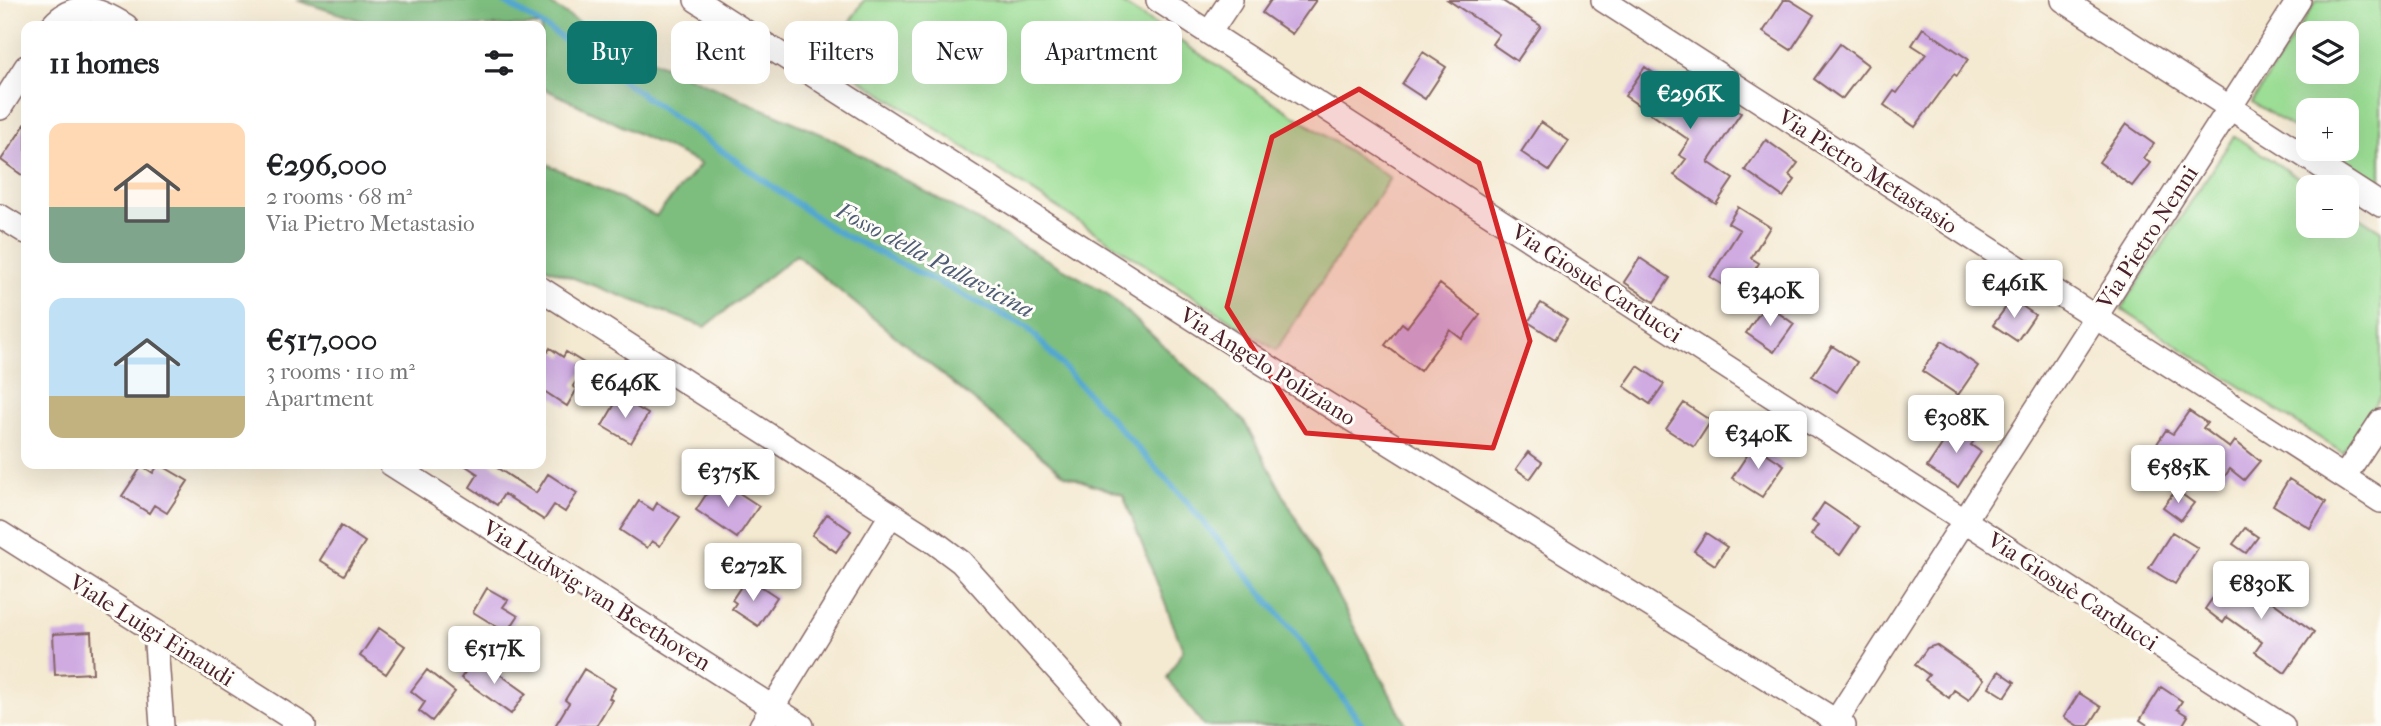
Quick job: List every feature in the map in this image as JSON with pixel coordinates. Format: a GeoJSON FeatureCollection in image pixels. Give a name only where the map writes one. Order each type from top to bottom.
{"type":"FeatureCollection","features":[{"type":"Feature","properties":{"kind":"street","name":"Via Angelo Poliziano"},"geometry":{"type":"LineString","coordinates":[[696,0],[1322,401],[1840,723]]}},
{"type":"Feature","properties":{"kind":"street","name":"Via Giosuè Carducci"},"geometry":{"type":"LineString","coordinates":[[1158,0],[2283,726]]}},
{"type":"Feature","properties":{"kind":"street"},"geometry":{"type":"LineString","coordinates":[[1209,33],[1231,0]]}},
{"type":"Feature","properties":{"kind":"street","name":"Via Pietro Metastasio"},"geometry":{"type":"LineString","coordinates":[[1603,0],[2381,501]]}},
{"type":"Feature","properties":{"kind":"street"},"geometry":{"type":"LineString","coordinates":[[2063,0],[2381,205]]}},
{"type":"Feature","properties":{"kind":"street","name":"Via Pietro Nenni"},"geometry":{"type":"LineString","coordinates":[[1840,723],[1965,521],[2300,0]]}},
{"type":"Feature","properties":{"kind":"street"},"geometry":{"type":"LineString","coordinates":[[56,21],[63,11],[78,5],[91,7],[117,21]]}},
{"type":"Feature","properties":{"kind":"street"},"geometry":{"type":"LineString","coordinates":[[0,108],[21,75]]}},
{"type":"Feature","properties":{"kind":"street"},"geometry":{"type":"LineString","coordinates":[[0,216],[21,229]]}},
{"type":"Feature","properties":{"kind":"street"},"geometry":{"type":"LineString","coordinates":[[546,292],[933,541],[961,562],[1108,726]]}},
{"type":"Feature","properties":{"kind":"street"},"geometry":{"type":"LineString","coordinates":[[2344,477],[2381,421]]}},
{"type":"Feature","properties":{"kind":"street","name":"Via Ludwig van Beethoven"},"geometry":{"type":"LineString","coordinates":[[398,469],[767,716],[802,726]]}},
{"type":"Feature","properties":{"kind":"street"},"geometry":{"type":"LineString","coordinates":[[767,716],[891,515]]}},
{"type":"Feature","properties":{"kind":"street","name":"Viale Luigi Einaudi"},"geometry":{"type":"LineString","coordinates":[[0,533],[304,726]]}},
{"type":"Feature","properties":{"kind":"street"},"geometry":{"type":"LineString","coordinates":[[155,631],[162,726]]}},
{"type":"Feature","properties":{"kind":"highlighted area"},"geometry":{"type":"Polygon","coordinates":[[[1359,89],[1479,163],[1530,341],[1493,448],[1306,433],[1227,307],[1272,137],[1359,89]]]}},
{"type":"Feature","properties":{"kind":"green space"},"geometry":{"type":"Polygon","coordinates":[[[296,0],[544,0],[577,21],[567,21],[567,84],[657,84],[657,63],[671,69],[671,84],[706,84],[828,137],[1107,293],[1244,421],[1407,726],[1204,726],[1167,678],[1183,650],[1123,495],[1065,475],[796,255],[705,327],[546,268],[546,163],[656,216],[701,164],[546,89],[546,21],[362,21],[296,0]]]}},
{"type":"Feature","properties":{"kind":"green space"},"geometry":{"type":"Polygon","coordinates":[[[864,0],[1117,0],[1149,21],[1021,21],[1021,84],[1182,84],[1182,42],[1390,178],[1276,350],[867,84],[898,84],[898,21],[851,21],[864,0]]]}},
{"type":"Feature","properties":{"kind":"green space"},"geometry":{"type":"Polygon","coordinates":[[[2317,0],[2381,0],[2381,184],[2345,161],[2359,161],[2359,98],[2296,98],[2296,130],[2252,102],[2296,33],[2296,84],[2359,84],[2359,21],[2304,21],[2317,0]]]}},
{"type":"Feature","properties":{"kind":"green space"},"geometry":{"type":"Polygon","coordinates":[[[2234,136],[2296,176],[2296,238],[2359,238],[2359,217],[2381,231],[2381,395],[2343,453],[2121,309],[2234,136]]]}},
{"type":"Feature","properties":{"kind":"building"},"geometry":{"type":"Polygon","coordinates":[[[1271,0],[1316,0],[1292,34],[1262,13],[1271,0]]]}},
{"type":"Feature","properties":{"kind":"building"},"geometry":{"type":"Polygon","coordinates":[[[1448,0],[1501,0],[1541,26],[1517,61],[1492,44],[1499,34],[1448,0]]]}},
{"type":"Feature","properties":{"kind":"building"},"geometry":{"type":"Polygon","coordinates":[[[1784,0],[1790,0],[1814,15],[1791,50],[1763,32],[1784,0]]]}},
{"type":"Feature","properties":{"kind":"building"},"geometry":{"type":"Polygon","coordinates":[[[1923,28],[1968,59],[1915,127],[1884,105],[1894,91],[1897,93],[1926,54],[1912,45],[1923,28]]]}},
{"type":"Feature","properties":{"kind":"building"},"geometry":{"type":"Polygon","coordinates":[[[1840,44],[1868,65],[1842,99],[1814,79],[1840,44]]]}},
{"type":"Feature","properties":{"kind":"building"},"geometry":{"type":"Polygon","coordinates":[[[1423,52],[1446,67],[1425,99],[1402,84],[1423,52]]]}},
{"type":"Feature","properties":{"kind":"building"},"geometry":{"type":"Polygon","coordinates":[[[1645,67],[1676,89],[1672,94],[1697,112],[1710,93],[1741,113],[1708,162],[1733,179],[1716,204],[1674,175],[1686,159],[1679,155],[1689,140],[1625,96],[1645,67]]]}},
{"type":"Feature","properties":{"kind":"building"},"geometry":{"type":"Polygon","coordinates":[[[1541,122],[1569,141],[1549,171],[1521,152],[1541,122]]]}},
{"type":"Feature","properties":{"kind":"building"},"geometry":{"type":"Polygon","coordinates":[[[2126,124],[2154,144],[2143,158],[2150,163],[2132,186],[2099,162],[2126,124]]]}},
{"type":"Feature","properties":{"kind":"building"},"geometry":{"type":"Polygon","coordinates":[[[21,130],[21,174],[1,160],[21,130]]]}},
{"type":"Feature","properties":{"kind":"building"},"geometry":{"type":"Polygon","coordinates":[[[1766,140],[1798,163],[1789,175],[1795,180],[1783,197],[1745,170],[1766,140]]]}},
{"type":"Feature","properties":{"kind":"building"},"geometry":{"type":"Polygon","coordinates":[[[1738,207],[1770,227],[1751,258],[1759,263],[1739,295],[1710,277],[1740,230],[1728,223],[1738,207]]]}},
{"type":"Feature","properties":{"kind":"building"},"geometry":{"type":"Polygon","coordinates":[[[1640,258],[1670,278],[1654,302],[1624,282],[1640,258]]]}},
{"type":"Feature","properties":{"kind":"building"},"geometry":{"type":"Polygon","coordinates":[[[1440,284],[1480,315],[1462,339],[1450,330],[1420,371],[1385,345],[1402,323],[1407,327],[1440,284]]]}},
{"type":"Feature","properties":{"kind":"building"},"geometry":{"type":"Polygon","coordinates":[[[2012,299],[2035,315],[2017,341],[1993,325],[2012,299]]]}},
{"type":"Feature","properties":{"kind":"building"},"geometry":{"type":"Polygon","coordinates":[[[1541,303],[1567,320],[1555,339],[1528,322],[1541,303]]]}},
{"type":"Feature","properties":{"kind":"building"},"geometry":{"type":"Polygon","coordinates":[[[1766,304],[1794,324],[1774,352],[1746,333],[1766,304]]]}},
{"type":"Feature","properties":{"kind":"building"},"geometry":{"type":"Polygon","coordinates":[[[1942,341],[1978,366],[1958,395],[1922,371],[1942,341]]]}},
{"type":"Feature","properties":{"kind":"building"},"geometry":{"type":"Polygon","coordinates":[[[1832,346],[1857,362],[1837,392],[1812,376],[1832,346]]]}},
{"type":"Feature","properties":{"kind":"building"},"geometry":{"type":"Polygon","coordinates":[[[550,348],[563,357],[566,352],[587,365],[573,386],[577,389],[567,406],[546,392],[546,355],[550,348]]]}},
{"type":"Feature","properties":{"kind":"building"},"geometry":{"type":"Polygon","coordinates":[[[1638,366],[1664,384],[1650,404],[1624,386],[1638,366]]]}},
{"type":"Feature","properties":{"kind":"building"},"geometry":{"type":"Polygon","coordinates":[[[619,397],[648,414],[631,443],[602,426],[619,397]]]}},
{"type":"Feature","properties":{"kind":"building"},"geometry":{"type":"Polygon","coordinates":[[[1684,403],[1711,421],[1694,447],[1666,429],[1684,403]]]}},
{"type":"Feature","properties":{"kind":"building"},"geometry":{"type":"Polygon","coordinates":[[[2189,411],[2207,423],[2203,428],[2230,448],[2235,441],[2260,461],[2244,480],[2230,469],[2225,476],[2189,449],[2175,469],[2151,453],[2166,430],[2173,434],[2189,411]]]}},
{"type":"Feature","properties":{"kind":"building"},"geometry":{"type":"Polygon","coordinates":[[[1957,422],[1978,435],[1971,445],[1981,452],[1958,487],[1927,467],[1957,422]]]}},
{"type":"Feature","properties":{"kind":"building"},"geometry":{"type":"Polygon","coordinates":[[[1754,445],[1784,465],[1762,497],[1732,478],[1754,445]]]}},
{"type":"Feature","properties":{"kind":"building"},"geometry":{"type":"Polygon","coordinates":[[[1528,452],[1542,462],[1530,479],[1516,469],[1528,452]]]}},
{"type":"Feature","properties":{"kind":"building"},"geometry":{"type":"Polygon","coordinates":[[[140,469],[153,473],[156,469],[168,469],[188,481],[167,513],[154,505],[149,513],[122,496],[140,469]]]}},
{"type":"Feature","properties":{"kind":"building"},"geometry":{"type":"Polygon","coordinates":[[[470,469],[499,469],[536,493],[548,474],[577,493],[565,512],[554,505],[544,520],[504,494],[497,505],[470,487],[478,474],[470,469]]]}},
{"type":"Feature","properties":{"kind":"building"},"geometry":{"type":"Polygon","coordinates":[[[2289,479],[2326,502],[2310,528],[2273,505],[2289,479]]]}},
{"type":"Feature","properties":{"kind":"building"},"geometry":{"type":"Polygon","coordinates":[[[721,481],[759,506],[737,538],[696,510],[709,490],[714,493],[721,481]]]}},
{"type":"Feature","properties":{"kind":"building"},"geometry":{"type":"Polygon","coordinates":[[[2176,490],[2194,503],[2181,520],[2163,507],[2176,490]]]}},
{"type":"Feature","properties":{"kind":"building"},"geometry":{"type":"Polygon","coordinates":[[[639,501],[653,510],[657,503],[680,517],[660,546],[652,541],[647,548],[620,530],[639,501]]]}},
{"type":"Feature","properties":{"kind":"building"},"geometry":{"type":"Polygon","coordinates":[[[1824,503],[1859,527],[1840,555],[1811,535],[1818,525],[1812,521],[1824,503]]]}},
{"type":"Feature","properties":{"kind":"building"},"geometry":{"type":"Polygon","coordinates":[[[827,514],[851,531],[836,552],[812,535],[827,514]]]}},
{"type":"Feature","properties":{"kind":"building"},"geometry":{"type":"Polygon","coordinates":[[[341,526],[365,542],[344,575],[320,560],[341,526]]]}},
{"type":"Feature","properties":{"kind":"building"},"geometry":{"type":"Polygon","coordinates":[[[2245,528],[2258,537],[2246,553],[2233,544],[2245,528]]]}},
{"type":"Feature","properties":{"kind":"building"},"geometry":{"type":"Polygon","coordinates":[[[2172,532],[2198,548],[2175,584],[2149,568],[2172,532]]]}},
{"type":"Feature","properties":{"kind":"building"},"geometry":{"type":"Polygon","coordinates":[[[1706,533],[1727,547],[1715,565],[1694,551],[1706,533]]]}},
{"type":"Feature","properties":{"kind":"building"},"geometry":{"type":"Polygon","coordinates":[[[2231,572],[2314,632],[2285,673],[2255,652],[2262,642],[2227,617],[2223,623],[2205,609],[2231,572]]]}},
{"type":"Feature","properties":{"kind":"building"},"geometry":{"type":"Polygon","coordinates":[[[744,582],[752,588],[756,583],[777,597],[758,626],[732,609],[736,603],[732,600],[744,582]]]}},
{"type":"Feature","properties":{"kind":"building"},"geometry":{"type":"Polygon","coordinates":[[[487,588],[508,600],[503,607],[518,616],[507,633],[473,612],[487,588]]]}},
{"type":"Feature","properties":{"kind":"building"},"geometry":{"type":"Polygon","coordinates":[[[379,628],[405,646],[386,674],[360,656],[379,628]]]}},
{"type":"Feature","properties":{"kind":"building"},"geometry":{"type":"Polygon","coordinates":[[[91,632],[93,673],[55,675],[53,634],[91,632]]]}},
{"type":"Feature","properties":{"kind":"building"},"geometry":{"type":"Polygon","coordinates":[[[1936,645],[1984,679],[1969,700],[1954,690],[1949,698],[1925,680],[1929,675],[1915,665],[1927,648],[1936,645]]]}},
{"type":"Feature","properties":{"kind":"building"},"geometry":{"type":"Polygon","coordinates":[[[476,657],[526,693],[511,714],[461,678],[476,657]]]}},
{"type":"Feature","properties":{"kind":"building"},"geometry":{"type":"Polygon","coordinates":[[[584,669],[615,688],[609,698],[612,700],[596,726],[555,726],[569,703],[565,700],[584,669]]]}},
{"type":"Feature","properties":{"kind":"building"},"geometry":{"type":"Polygon","coordinates":[[[427,670],[455,692],[432,721],[419,711],[425,702],[411,691],[427,670]]]}},
{"type":"Feature","properties":{"kind":"building"},"geometry":{"type":"Polygon","coordinates":[[[1999,671],[2015,682],[2005,697],[1989,687],[1999,671]]]}},
{"type":"Feature","properties":{"kind":"building"},"geometry":{"type":"Polygon","coordinates":[[[2161,687],[2182,701],[2177,709],[2188,716],[2182,726],[2149,726],[2140,720],[2161,687]]]}},
{"type":"Feature","properties":{"kind":"building"},"geometry":{"type":"Polygon","coordinates":[[[2079,693],[2101,707],[2089,726],[2078,726],[2064,717],[2079,693]]]}},
{"type":"Feature","properties":{"kind":"waterway","name":"Fosso della Pallavicina"},"geometry":{"type":"LineString","coordinates":[[501,0],[535,21]]}},
{"type":"Feature","properties":{"kind":"waterway","name":"Fosso della Pallavicina"},"geometry":{"type":"LineString","coordinates":[[546,28],[834,230],[1027,327],[1186,501],[1293,631],[1363,726]]}}]}
